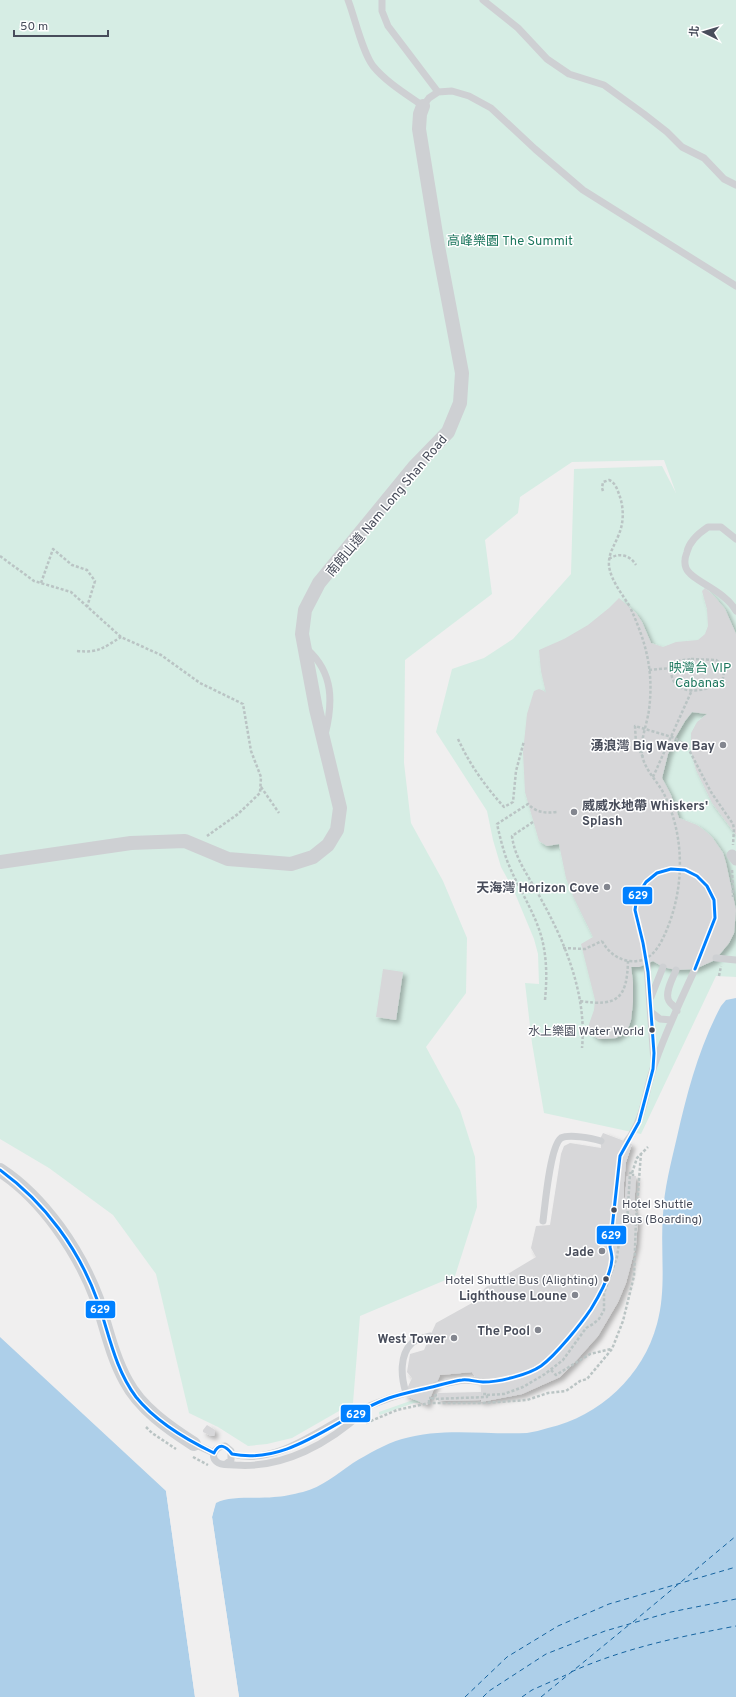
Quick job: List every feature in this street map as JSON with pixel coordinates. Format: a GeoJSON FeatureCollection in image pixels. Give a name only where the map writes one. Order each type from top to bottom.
{"type":"FeatureCollection","features":[{"type":"Feature","properties":{"kind":"street","name":"南朗山道 Nam Long Shan Road"},"geometry":{"type":"LineString","coordinates":[[0,862],[131,844],[185,841],[228,859],[291,864],[313,857],[328,845],[337,830],[340,808],[302,634],[305,610],[319,583],[414,467],[448,432],[460,402],[462,373],[438,246],[419,129],[420,114],[423,106]]}},
{"type":"Feature","properties":{"kind":"street"},"geometry":{"type":"LineString","coordinates":[[0,1170],[20,1185],[41,1205],[69,1243],[93,1288],[125,1381],[136,1397],[159,1419],[194,1444]]}},
{"type":"Feature","properties":{"kind":"lane"},"geometry":{"type":"LineString","coordinates":[[348,0],[366,52],[372,65],[384,78],[423,106],[429,98],[438,92],[452,91],[469,96],[491,108],[535,149],[583,190],[736,286]]}},
{"type":"Feature","properties":{"kind":"lane"},"geometry":{"type":"LineString","coordinates":[[382,0],[382,11],[388,26],[438,92]]}},
{"type":"Feature","properties":{"kind":"lane"},"geometry":{"type":"LineString","coordinates":[[483,0],[518,28],[547,59],[569,74],[604,85],[667,132],[682,147],[704,158],[724,179],[736,185]]}},
{"type":"Feature","properties":{"kind":"lane"},"geometry":{"type":"LineString","coordinates":[[736,539],[721,527],[708,527],[692,542],[687,550],[685,559],[686,567],[691,574],[729,600],[736,611]]}},
{"type":"Feature","properties":{"kind":"lane"},"geometry":{"type":"LineString","coordinates":[[716,958],[736,960]]}},
{"type":"Feature","properties":{"kind":"lane"},"geometry":{"type":"LineString","coordinates":[[647,964],[654,1064]]}},
{"type":"Feature","properties":{"kind":"lane"},"geometry":{"type":"LineString","coordinates":[[650,999],[663,967]]}},
{"type":"Feature","properties":{"kind":"lane"},"geometry":{"type":"LineString","coordinates":[[627,1141],[637,1126],[644,1107],[654,1064],[695,969]]}},
{"type":"Feature","properties":{"kind":"lane"},"geometry":{"type":"LineString","coordinates":[[676,970],[667,997],[669,1002],[675,1006],[676,1011]]}},
{"type":"Feature","properties":{"kind":"lane"},"geometry":{"type":"LineString","coordinates":[[651,1012],[660,1019],[672,1020]]}},
{"type":"Feature","properties":{"kind":"lane"},"geometry":{"type":"LineString","coordinates":[[543,1221],[552,1155],[559,1140],[568,1136],[593,1138],[601,1141]]}},
{"type":"Feature","properties":{"kind":"lane"},"geometry":{"type":"LineString","coordinates":[[232,1454],[242,1456],[262,1455],[288,1448],[314,1436],[345,1418],[388,1398],[406,1393],[402,1381],[402,1365],[407,1350],[413,1342],[430,1336]]}},
{"type":"Feature","properties":{"kind":"lane"},"geometry":{"type":"LineString","coordinates":[[436,1385],[463,1380],[478,1381]]}},
{"type":"Feature","properties":{"kind":"lane"},"geometry":{"type":"LineString","coordinates":[[214,1453],[214,1457],[217,1462],[226,1464],[259,1464],[299,1454],[350,1424],[367,1408]]}},
{"type":"Feature","properties":{"kind":"lane"},"geometry":{"type":"LineString","coordinates":[[194,1444],[214,1453]]}},
{"type":"Feature","properties":{"kind":"lane"},"geometry":{"type":"LineString","coordinates":[[214,1453],[219,1447],[224,1446],[230,1448],[232,1454],[231,1460],[226,1464]]}},
{"type":"Feature","properties":{"kind":"path"},"geometry":{"type":"LineString","coordinates":[[603,491],[603,482],[609,480],[612,481],[618,490],[622,505],[621,527],[613,546],[609,559],[609,565],[613,578],[630,608],[645,644],[649,670],[649,709],[642,744],[643,757]]}},
{"type":"Feature","properties":{"kind":"path"},"geometry":{"type":"LineString","coordinates":[[41,583],[53,549],[72,565],[87,570],[95,581],[87,607]]}},
{"type":"Feature","properties":{"kind":"path"},"geometry":{"type":"LineString","coordinates":[[609,559],[617,555],[622,555],[630,558],[636,565]]}},
{"type":"Feature","properties":{"kind":"path"},"geometry":{"type":"LineString","coordinates":[[0,556],[34,581],[70,592],[121,637],[161,655],[200,683],[243,704],[251,751],[261,777],[260,794],[238,814],[209,836],[185,841]]}},
{"type":"Feature","properties":{"kind":"path"},"geometry":{"type":"LineString","coordinates":[[77,651],[89,652],[100,650],[121,637]]}},
{"type":"Feature","properties":{"kind":"path"},"geometry":{"type":"LineString","coordinates":[[712,659],[720,662],[724,669],[724,674],[720,682],[705,690],[692,690],[683,688],[676,683],[672,676],[671,668],[677,661],[712,659]]}},
{"type":"Feature","properties":{"kind":"path"},"geometry":{"type":"LineString","coordinates":[[649,670],[671,668]]}},
{"type":"Feature","properties":{"kind":"path"},"geometry":{"type":"LineString","coordinates":[[653,777],[692,690]]}},
{"type":"Feature","properties":{"kind":"path"},"geometry":{"type":"LineString","coordinates":[[563,948],[571,947],[580,950],[602,941],[614,955],[628,961],[644,960],[658,948],[671,921],[679,886],[680,850],[677,832],[666,798],[658,782],[648,772],[643,757],[636,744],[635,726],[675,738],[687,746],[711,792],[733,824],[734,833]]}},
{"type":"Feature","properties":{"kind":"path"},"geometry":{"type":"LineString","coordinates":[[458,739],[482,782],[504,807],[513,802],[516,771],[524,741]]}},
{"type":"Feature","properties":{"kind":"path"},"geometry":{"type":"LineString","coordinates":[[260,786],[279,812]]}},
{"type":"Feature","properties":{"kind":"path"},"geometry":{"type":"LineString","coordinates":[[545,1000],[545,953],[542,937],[506,857],[497,824],[528,804],[542,812],[557,812]]}},
{"type":"Feature","properties":{"kind":"path"},"geometry":{"type":"LineString","coordinates":[[533,822],[512,836],[517,858],[549,914],[563,948],[580,1001],[583,1020],[582,1048]]}},
{"type":"Feature","properties":{"kind":"path"},"geometry":{"type":"LineString","coordinates":[[521,888],[532,883]]}},
{"type":"Feature","properties":{"kind":"path"},"geometry":{"type":"LineString","coordinates":[[580,1001],[602,1004],[615,1000],[627,983],[628,961]]}},
{"type":"Feature","properties":{"kind":"path"},"geometry":{"type":"LineString","coordinates":[[626,1223],[630,1172],[632,1173],[637,1158],[648,1147]]}},
{"type":"Feature","properties":{"kind":"path"},"geometry":{"type":"LineString","coordinates":[[438,1395],[433,1396],[433,1398],[429,1398],[429,1403],[502,1403],[527,1400],[548,1393],[566,1391],[580,1381],[587,1379],[612,1349],[623,1321],[634,1276],[641,1153]]}},
{"type":"Feature","properties":{"kind":"path"},"geometry":{"type":"LineString","coordinates":[[481,1394],[504,1394],[523,1387],[551,1370],[563,1360],[586,1328],[593,1324],[601,1314],[605,1302],[604,1293],[618,1257],[618,1235],[623,1222],[630,1223],[631,1215]]}},
{"type":"Feature","properties":{"kind":"path"},"geometry":{"type":"LineString","coordinates":[[551,1370],[556,1375],[590,1354],[612,1349]]}},
{"type":"Feature","properties":{"kind":"path"},"geometry":{"type":"LineString","coordinates":[[433,1398],[481,1398],[487,1397],[487,1395]]}},
{"type":"Feature","properties":{"kind":"green space"},"geometry":{"type":"Polygon","coordinates":[[[0,0],[736,0],[736,977],[716,976],[641,1134],[544,1113],[532,1043],[525,983],[539,984],[538,954],[534,939],[514,891],[501,867],[493,840],[487,811],[436,732],[452,669],[484,658],[513,639],[571,574],[574,469],[662,466],[676,493],[664,460],[572,462],[520,497],[518,513],[485,540],[492,594],[405,660],[404,763],[411,823],[443,881],[467,938],[466,993],[426,1047],[460,1110],[475,1157],[477,1207],[455,1276],[360,1316],[353,1403],[292,1438],[267,1444],[248,1446],[218,1427],[189,1413],[156,1274],[113,1215],[49,1168],[0,1139],[0,0]]]}},
{"type":"Feature","properties":{"kind":"green space"},"geometry":{"type":"Polygon","coordinates":[[[427,1398],[427,1402],[414,1403],[380,1415],[379,1414],[379,1412],[413,1400],[427,1398]]]}},
{"type":"Feature","properties":{"kind":"water"},"geometry":{"type":"Polygon","coordinates":[[[736,998],[736,1697],[239,1697],[212,1517],[216,1503],[236,1498],[267,1498],[310,1490],[323,1484],[353,1463],[377,1450],[396,1441],[417,1435],[449,1432],[527,1433],[567,1422],[602,1404],[630,1377],[650,1343],[660,1310],[663,1283],[662,1229],[665,1196],[670,1166],[690,1087],[706,1038],[721,1006],[726,1000],[736,998]]]}},
{"type":"Feature","properties":{"kind":"water"},"geometry":{"type":"Polygon","coordinates":[[[0,1337],[166,1491],[195,1697],[0,1697],[0,1337]]]}},
{"type":"Feature","properties":{"kind":"pier"},"geometry":{"type":"Polygon","coordinates":[[[166,1491],[168,1491],[197,1697],[195,1697],[166,1491]]]}},
{"type":"Feature","properties":{"kind":"pier"},"geometry":{"type":"Polygon","coordinates":[[[214,1503],[212,1517],[239,1697],[237,1697],[210,1517],[214,1503]]]}},
{"type":"Feature","properties":{"kind":"building"},"geometry":{"type":"Polygon","coordinates":[[[705,588],[725,609],[736,634],[736,835],[712,803],[696,770],[691,752],[691,733],[697,722],[707,714],[692,712],[685,721],[668,754],[662,778],[671,795],[679,818],[697,825],[704,830],[712,837],[723,853],[736,910],[734,933],[729,943],[715,960],[695,969],[676,970],[663,967],[653,961],[639,967],[631,967],[633,1002],[629,1026],[626,1031],[616,1038],[599,1039],[592,1035],[588,1027],[594,1010],[595,1000],[581,944],[593,937],[566,878],[559,844],[547,846],[539,841],[525,792],[523,752],[527,714],[534,691],[539,689],[546,693],[541,671],[539,650],[564,639],[588,625],[619,598],[636,613],[642,622],[651,643],[663,647],[676,642],[698,640],[705,634],[708,626],[707,609],[702,591],[705,588]]]}},
{"type":"Feature","properties":{"kind":"building"},"geometry":{"type":"Polygon","coordinates":[[[383,969],[403,972],[396,1020],[376,1017],[383,969]]]}},
{"type":"Feature","properties":{"kind":"building"},"geometry":{"type":"Polygon","coordinates":[[[603,1133],[632,1144],[626,1162],[624,1208],[627,1176],[636,1176],[634,1210],[637,1214],[638,1220],[636,1245],[626,1283],[618,1302],[598,1336],[560,1377],[522,1394],[481,1402],[481,1400],[438,1401],[437,1393],[481,1392],[481,1386],[472,1372],[440,1375],[427,1405],[404,1395],[412,1378],[407,1372],[410,1354],[424,1350],[436,1323],[472,1303],[486,1287],[536,1257],[531,1248],[536,1226],[550,1225],[561,1154],[564,1146],[570,1143],[601,1148],[601,1137],[603,1133]]]}},
{"type":"Feature","properties":{"kind":"building"},"geometry":{"type":"Polygon","coordinates":[[[207,1425],[215,1430],[214,1436],[203,1432],[207,1425]]]}},
{"type":"Feature","properties":{"kind":"ferry route"},"geometry":{"type":"LineString","coordinates":[[633,1622],[736,1536]]}},
{"type":"Feature","properties":{"kind":"ferry route"},"geometry":{"type":"LineString","coordinates":[[465,1697],[507,1657],[558,1626],[609,1604],[736,1567]]}},
{"type":"Feature","properties":{"kind":"ferry route"},"geometry":{"type":"LineString","coordinates":[[483,1697],[489,1691],[546,1654],[605,1631],[671,1612],[736,1599]]}},
{"type":"Feature","properties":{"kind":"ferry route"},"geometry":{"type":"LineString","coordinates":[[541,1697],[630,1624]]}},
{"type":"Feature","properties":{"kind":"ferry route"},"geometry":{"type":"LineString","coordinates":[[571,1672],[611,1656],[652,1644],[736,1626]]}},
{"type":"Feature","properties":{"kind":"ferry route"},"geometry":{"type":"LineString","coordinates":[[522,1697],[532,1690],[566,1675]]}},
{"type":"Feature","properties":{"kind":"transit line","name":"629"},"geometry":{"type":"LineString","coordinates":[[0,1170],[32,1197],[59,1228],[71,1246],[90,1282],[98,1302],[113,1351],[123,1375],[136,1397],[144,1406],[172,1429],[192,1442],[214,1453],[220,1446],[225,1447],[232,1454],[253,1456],[274,1453],[313,1437],[370,1406],[389,1398],[455,1381],[465,1380],[490,1382],[529,1372],[547,1361],[568,1339],[591,1309],[607,1278],[612,1259],[610,1247],[620,1156],[639,1122],[653,1069],[654,1053],[648,972],[635,910],[637,896],[646,882],[657,873],[671,869],[685,870],[697,876],[707,886],[714,900],[715,918],[695,969]]}},
{"type":"Feature","properties":{"kind":"place","name":"湧浪灣 Big Wave Bay"},"geometry":{"type":"Point","coordinates":[723,745]}},
{"type":"Feature","properties":{"kind":"place","name":"威威水地帶 Whiskers' Splash"},"geometry":{"type":"Point","coordinates":[574,812]}},
{"type":"Feature","properties":{"kind":"place","name":"天海灣 Horizon Cove"},"geometry":{"type":"Point","coordinates":[607,887]}},
{"type":"Feature","properties":{"kind":"place","name":"水上樂園 Water World"},"geometry":{"type":"Point","coordinates":[652,1030]}},
{"type":"Feature","properties":{"kind":"place","name":"Hotel Shuttle Bus (Boarding)"},"geometry":{"type":"Point","coordinates":[614,1210]}},
{"type":"Feature","properties":{"kind":"place","name":"Jade"},"geometry":{"type":"Point","coordinates":[602,1251]}},
{"type":"Feature","properties":{"kind":"place","name":"Hotel Shuttle Bus (Alighting)"},"geometry":{"type":"Point","coordinates":[606,1279]}},
{"type":"Feature","properties":{"kind":"place","name":"Lighthouse Loune"},"geometry":{"type":"Point","coordinates":[575,1295]}},
{"type":"Feature","properties":{"kind":"place","name":"The Pool"},"geometry":{"type":"Point","coordinates":[538,1330]}},
{"type":"Feature","properties":{"kind":"place","name":"West Tower"},"geometry":{"type":"Point","coordinates":[454,1338]}},
{"type":"Feature","properties":{"kind":"park label","name":"高峰樂園 The Summit"},"geometry":{"type":"Point","coordinates":[510,240]}},
{"type":"Feature","properties":{"kind":"park label","name":"映灣台 VIP Cabanas"},"geometry":{"type":"Point","coordinates":[700,674]}}]}
